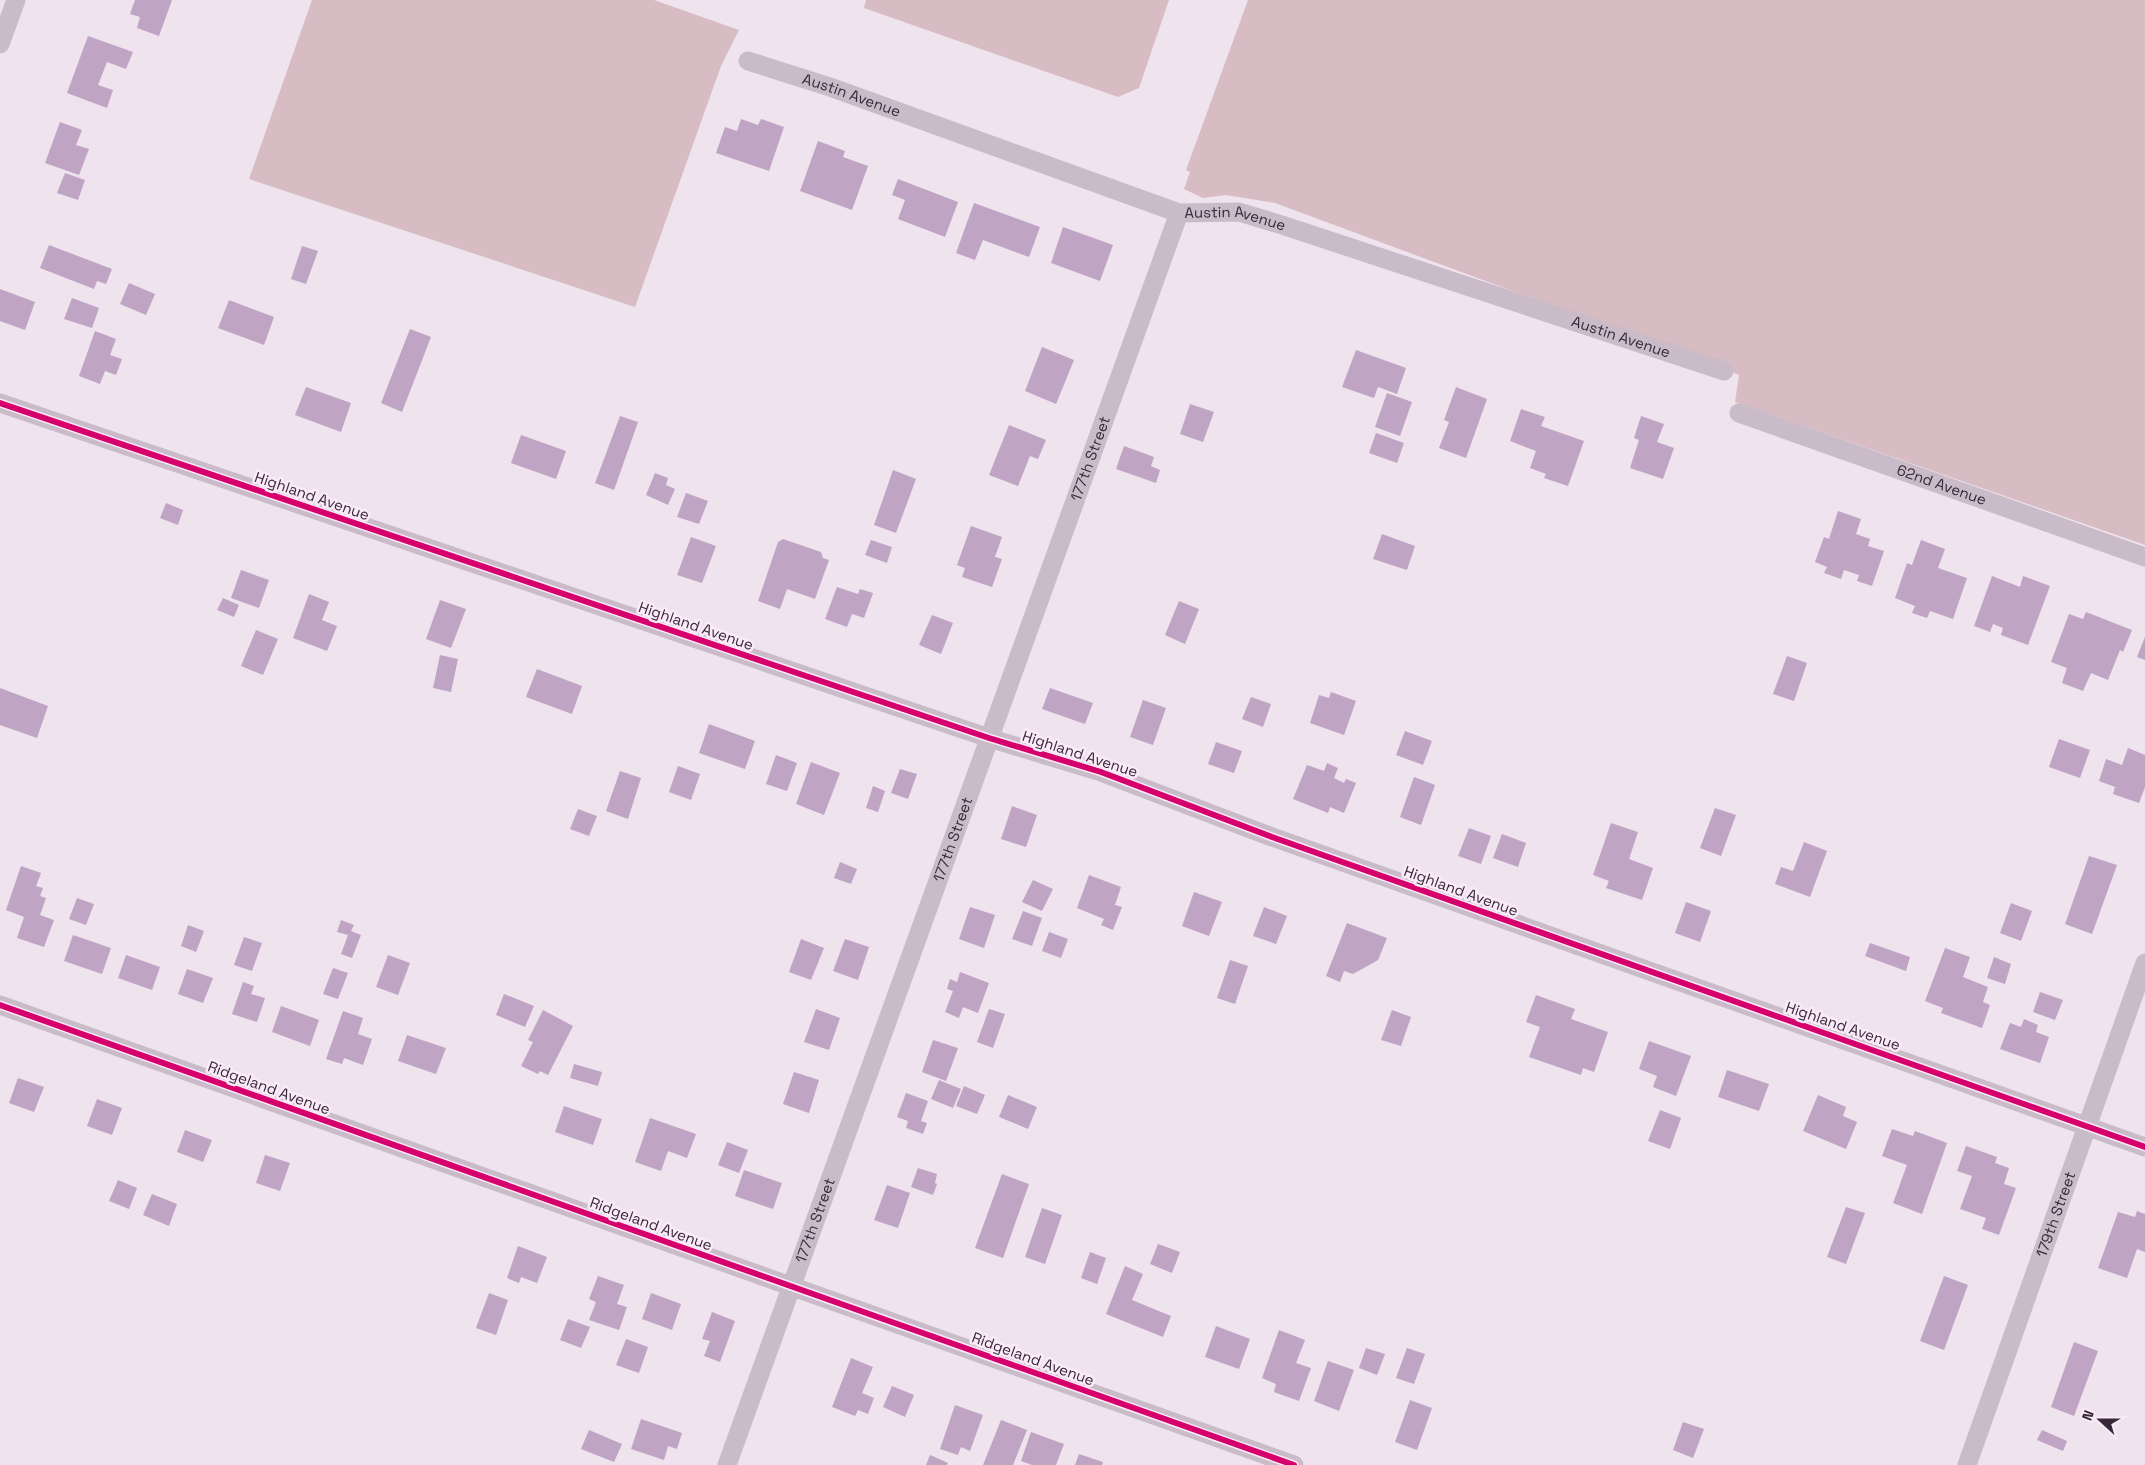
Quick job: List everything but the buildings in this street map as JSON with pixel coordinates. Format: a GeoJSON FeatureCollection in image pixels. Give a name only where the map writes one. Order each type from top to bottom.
{"type":"FeatureCollection","features":[{"type":"Feature","properties":{"kind":"street"},"geometry":{"type":"LineString","coordinates":[[0,44],[16,0]]}},
{"type":"Feature","properties":{"kind":"street","name":"Austin Avenue"},"geometry":{"type":"LineString","coordinates":[[748,61],[830,88],[1179,213],[1239,212],[1724,371]]}},
{"type":"Feature","properties":{"kind":"street","name":"177th Street"},"geometry":{"type":"LineString","coordinates":[[726,1465],[1179,213]]}},
{"type":"Feature","properties":{"kind":"street","name":"Highland Avenue"},"geometry":{"type":"LineString","coordinates":[[0,403],[989,738],[1102,772],[1272,837],[2145,1147]]}},
{"type":"Feature","properties":{"kind":"street","name":"62nd Avenue"},"geometry":{"type":"LineString","coordinates":[[1739,412],[2145,556]]}},
{"type":"Feature","properties":{"kind":"street","name":"179th Street"},"geometry":{"type":"LineString","coordinates":[[1967,1465],[2145,963]]}},
{"type":"Feature","properties":{"kind":"street","name":"Ridgeland Avenue"},"geometry":{"type":"LineString","coordinates":[[0,1004],[1294,1465]]}},
{"type":"Feature","properties":{"kind":"shaded area"},"geometry":{"type":"Polygon","coordinates":[[[312,0],[654,0],[739,30],[721,66],[635,307],[249,179],[312,0]]]}},
{"type":"Feature","properties":{"kind":"shaded area"},"geometry":{"type":"Polygon","coordinates":[[[866,0],[1169,0],[1139,88],[1118,97],[864,8],[866,0]]]}},
{"type":"Feature","properties":{"kind":"shaded area"},"geometry":{"type":"Polygon","coordinates":[[[1248,0],[2145,0],[2145,545],[1735,402],[1739,375],[1275,203],[1226,195],[1203,198],[1184,189],[1190,172],[1186,170],[1248,0]]]}},
{"type":"Feature","properties":{"kind":"cycle path"},"geometry":{"type":"LineString","coordinates":[[0,403],[989,738],[1101,772],[1272,837],[2145,1147]]}},
{"type":"Feature","properties":{"kind":"cycle path"},"geometry":{"type":"LineString","coordinates":[[0,1005],[1294,1465]]}}]}
